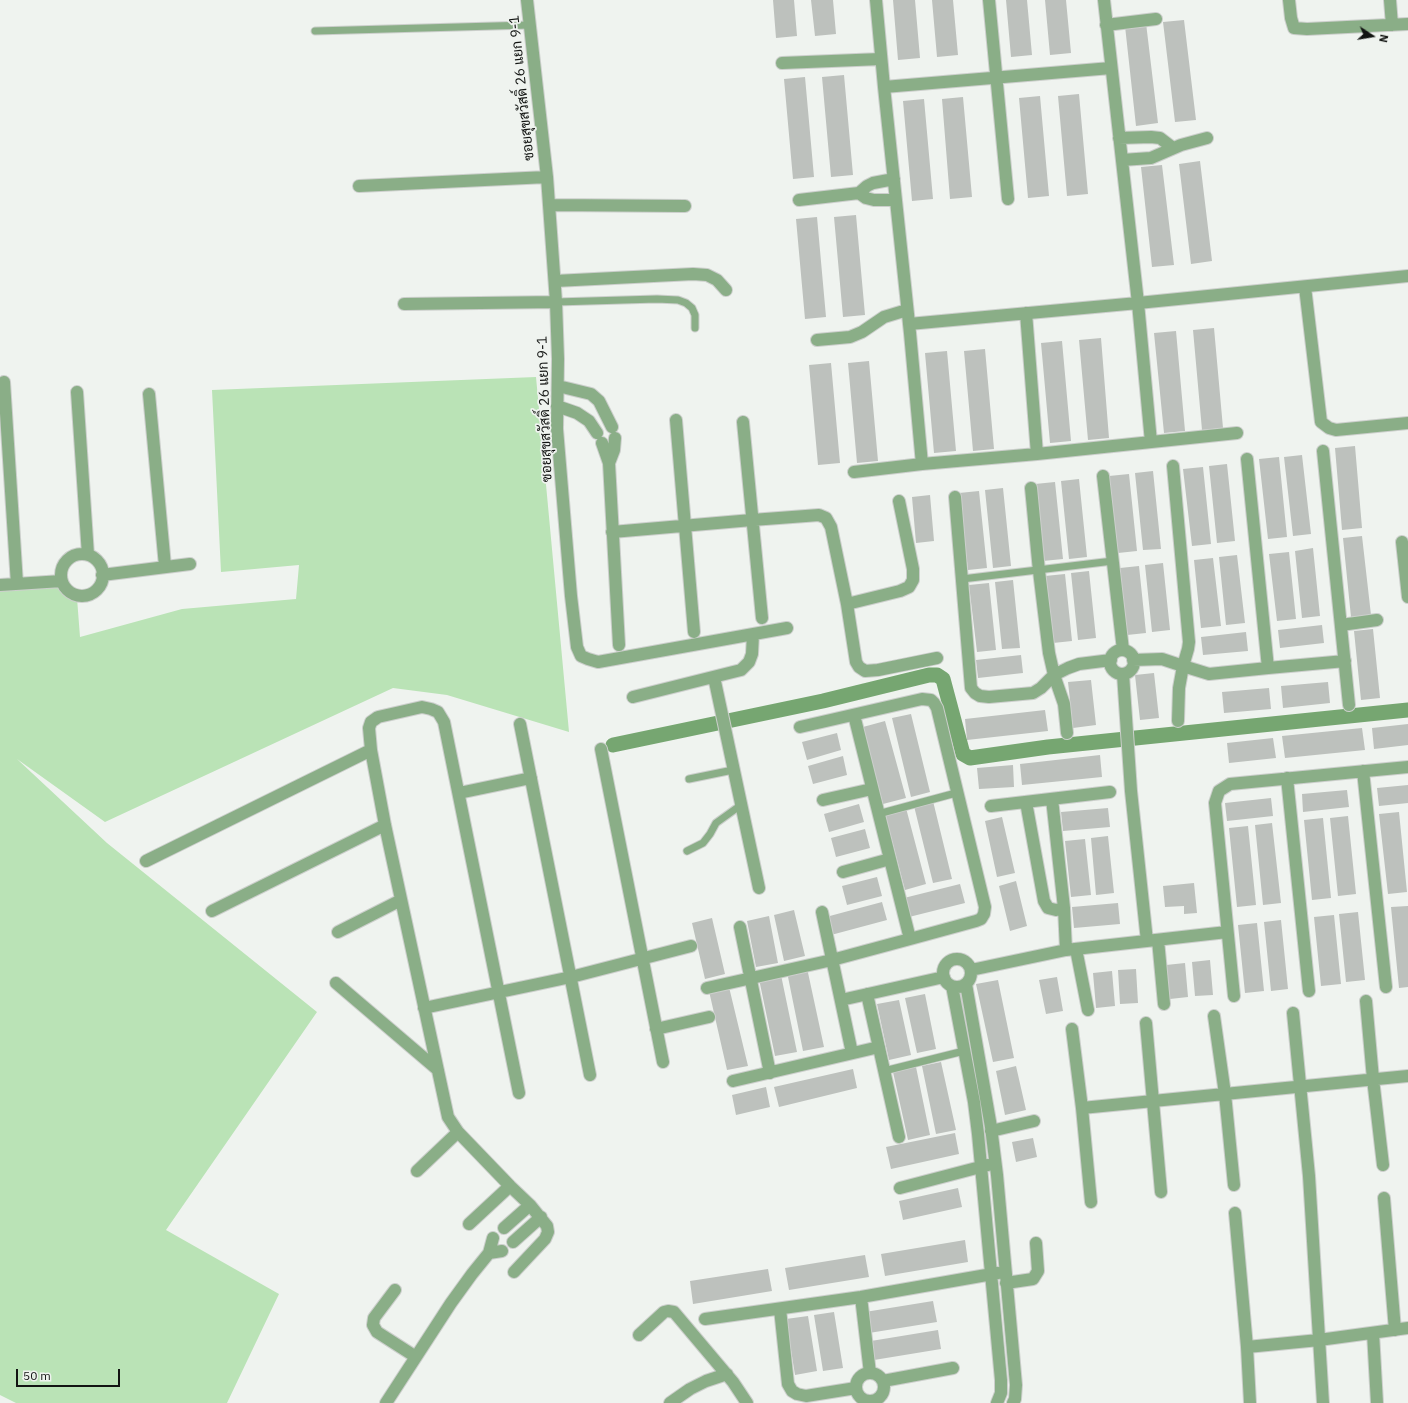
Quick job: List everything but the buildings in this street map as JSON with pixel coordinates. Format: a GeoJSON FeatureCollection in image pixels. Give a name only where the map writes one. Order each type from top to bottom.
{"type":"FeatureCollection","features":[{"type":"Feature","properties":{"kind":"street","name":"ซอยสุขสวัสดิ์ 26 แยก 9-1"},"geometry":{"type":"LineString","coordinates":[[528,0],[547,176],[555,281],[558,359],[557,429],[571,596],[577,647],[581,656],[598,662],[787,628]]}},
{"type":"Feature","properties":{"kind":"street"},"geometry":{"type":"LineString","coordinates":[[876,0],[908,310],[922,464]]}},
{"type":"Feature","properties":{"kind":"street"},"geometry":{"type":"LineString","coordinates":[[989,0],[1008,199]]}},
{"type":"Feature","properties":{"kind":"street"},"geometry":{"type":"LineString","coordinates":[[1104,0],[1138,303],[1151,442]]}},
{"type":"Feature","properties":{"kind":"street"},"geometry":{"type":"LineString","coordinates":[[1289,0],[1294,28],[1307,29],[1408,24]]}},
{"type":"Feature","properties":{"kind":"street"},"geometry":{"type":"LineString","coordinates":[[1390,0],[1392,25]]}},
{"type":"Feature","properties":{"kind":"street"},"geometry":{"type":"LineString","coordinates":[[1106,24],[1156,19]]}},
{"type":"Feature","properties":{"kind":"street"},"geometry":{"type":"LineString","coordinates":[[782,63],[881,59]]}},
{"type":"Feature","properties":{"kind":"street"},"geometry":{"type":"LineString","coordinates":[[884,87],[1111,68]]}},
{"type":"Feature","properties":{"kind":"street"},"geometry":{"type":"LineString","coordinates":[[1119,138],[1160,138],[1173,148]]}},
{"type":"Feature","properties":{"kind":"street"},"geometry":{"type":"LineString","coordinates":[[1122,160],[1151,158],[1173,148],[1207,138]]}},
{"type":"Feature","properties":{"kind":"street"},"geometry":{"type":"LineString","coordinates":[[359,186],[547,176]]}},
{"type":"Feature","properties":{"kind":"street"},"geometry":{"type":"LineString","coordinates":[[799,200],[859,193],[867,186],[874,183],[894,179]]}},
{"type":"Feature","properties":{"kind":"street"},"geometry":{"type":"LineString","coordinates":[[859,193],[866,198],[874,200],[896,200]]}},
{"type":"Feature","properties":{"kind":"street"},"geometry":{"type":"LineString","coordinates":[[549,205],[685,206]]}},
{"type":"Feature","properties":{"kind":"street"},"geometry":{"type":"LineString","coordinates":[[555,281],[693,274],[707,275],[717,280],[726,290]]}},
{"type":"Feature","properties":{"kind":"street"},"geometry":{"type":"LineString","coordinates":[[909,324],[1408,276]]}},
{"type":"Feature","properties":{"kind":"street"},"geometry":{"type":"LineString","coordinates":[[1304,287],[1321,422],[1336,430],[1408,423]]}},
{"type":"Feature","properties":{"kind":"street"},"geometry":{"type":"LineString","coordinates":[[404,304],[556,302]]}},
{"type":"Feature","properties":{"kind":"street"},"geometry":{"type":"LineString","coordinates":[[817,340],[850,337],[862,332],[884,317],[908,310]]}},
{"type":"Feature","properties":{"kind":"street"},"geometry":{"type":"LineString","coordinates":[[1026,313],[1037,454]]}},
{"type":"Feature","properties":{"kind":"street"},"geometry":{"type":"LineString","coordinates":[[4,382],[17,584]]}},
{"type":"Feature","properties":{"kind":"street"},"geometry":{"type":"LineString","coordinates":[[558,386],[591,394],[599,401],[614,432],[614,450],[609,464]]}},
{"type":"Feature","properties":{"kind":"street"},"geometry":{"type":"LineString","coordinates":[[77,392],[88,555]]}},
{"type":"Feature","properties":{"kind":"street"},"geometry":{"type":"LineString","coordinates":[[150,394],[165,566]]}},
{"type":"Feature","properties":{"kind":"street"},"geometry":{"type":"LineString","coordinates":[[557,406],[577,413],[589,421],[599,438],[609,464],[619,645]]}},
{"type":"Feature","properties":{"kind":"street"},"geometry":{"type":"LineString","coordinates":[[589,421],[604,410]]}},
{"type":"Feature","properties":{"kind":"street"},"geometry":{"type":"LineString","coordinates":[[676,420],[694,632]]}},
{"type":"Feature","properties":{"kind":"street"},"geometry":{"type":"LineString","coordinates":[[743,422],[762,618]]}},
{"type":"Feature","properties":{"kind":"street"},"geometry":{"type":"LineString","coordinates":[[854,472],[1237,433]]}},
{"type":"Feature","properties":{"kind":"street"},"geometry":{"type":"LineString","coordinates":[[1323,451],[1349,705]]}},
{"type":"Feature","properties":{"kind":"street"},"geometry":{"type":"LineString","coordinates":[[1247,459],[1268,668]]}},
{"type":"Feature","properties":{"kind":"street"},"geometry":{"type":"LineString","coordinates":[[1173,466],[1189,642],[1179,688],[1178,721]]}},
{"type":"Feature","properties":{"kind":"street"},"geometry":{"type":"LineString","coordinates":[[1103,476],[1123,650]]}},
{"type":"Feature","properties":{"kind":"street"},"geometry":{"type":"LineString","coordinates":[[1031,488],[1049,653],[1054,675],[1064,704],[1068,732]]}},
{"type":"Feature","properties":{"kind":"street"},"geometry":{"type":"LineString","coordinates":[[955,497],[971,688],[975,693],[980,696],[989,697],[1034,693],[1054,675],[1068,668],[1079,664],[1111,660]]}},
{"type":"Feature","properties":{"kind":"street"},"geometry":{"type":"LineString","coordinates":[[847,604],[900,591],[909,587],[913,580],[913,569],[899,501]]}},
{"type":"Feature","properties":{"kind":"street"},"geometry":{"type":"LineString","coordinates":[[612,532],[819,515],[826,518],[831,527],[847,604],[856,662],[859,667],[865,671],[878,670],[937,658]]}},
{"type":"Feature","properties":{"kind":"street"},"geometry":{"type":"LineString","coordinates":[[1402,542],[1408,597]]}},
{"type":"Feature","properties":{"kind":"street"},"geometry":{"type":"LineString","coordinates":[[76,555],[88,555],[99,563],[102,575],[101,581],[98,587],[88,594],[75,594],[69,591],[62,581],[61,574],[65,562],[76,555]]}},
{"type":"Feature","properties":{"kind":"street"},"geometry":{"type":"LineString","coordinates":[[102,575],[190,564]]}},
{"type":"Feature","properties":{"kind":"street"},"geometry":{"type":"LineString","coordinates":[[0,585],[62,581]]}},
{"type":"Feature","properties":{"kind":"street"},"geometry":{"type":"LineString","coordinates":[[1341,625],[1377,620]]}},
{"type":"Feature","properties":{"kind":"street"},"geometry":{"type":"LineString","coordinates":[[633,697],[741,670],[749,662],[752,654],[753,634]]}},
{"type":"Feature","properties":{"kind":"street"},"geometry":{"type":"LineString","coordinates":[[1123,650],[1129,653],[1133,660],[1132,667],[1130,671],[1123,674],[1115,672],[1110,665],[1111,660],[1115,652],[1123,650]]}},
{"type":"Feature","properties":{"kind":"street"},"geometry":{"type":"LineString","coordinates":[[1133,660],[1162,659],[1209,674],[1345,661]]}},
{"type":"Feature","properties":{"kind":"street"},"geometry":{"type":"LineString","coordinates":[[1123,674],[1131,791],[1152,940],[1164,1004]]}},
{"type":"Feature","properties":{"kind":"street"},"geometry":{"type":"LineString","coordinates":[[714,677],[759,888]]}},
{"type":"Feature","properties":{"kind":"street"},"geometry":{"type":"LineString","coordinates":[[707,988],[832,960],[976,921],[981,919],[984,914],[985,907],[956,793],[937,708],[930,700],[922,699],[800,727]]}},
{"type":"Feature","properties":{"kind":"street"},"geometry":{"type":"LineString","coordinates":[[514,1272],[545,1238],[548,1232],[547,1226],[530,1205],[458,1132],[448,1117],[385,826],[371,750],[369,728],[371,722],[378,717],[422,707],[438,712],[444,722],[519,1093]]}},
{"type":"Feature","properties":{"kind":"street"},"geometry":{"type":"LineString","coordinates":[[854,715],[910,939]]}},
{"type":"Feature","properties":{"kind":"street"},"geometry":{"type":"LineString","coordinates":[[520,724],[590,1075]]}},
{"type":"Feature","properties":{"kind":"street"},"geometry":{"type":"LineString","coordinates":[[601,749],[662,1062]]}},
{"type":"Feature","properties":{"kind":"street"},"geometry":{"type":"LineString","coordinates":[[146,862],[371,750]]}},
{"type":"Feature","properties":{"kind":"street"},"geometry":{"type":"LineString","coordinates":[[1234,996],[1215,803],[1219,791],[1230,784],[1408,767]]}},
{"type":"Feature","properties":{"kind":"street"},"geometry":{"type":"LineString","coordinates":[[1363,771],[1386,987]]}},
{"type":"Feature","properties":{"kind":"street"},"geometry":{"type":"LineString","coordinates":[[459,793],[531,778]]}},
{"type":"Feature","properties":{"kind":"street"},"geometry":{"type":"LineString","coordinates":[[1288,778],[1309,991]]}},
{"type":"Feature","properties":{"kind":"street"},"geometry":{"type":"LineString","coordinates":[[824,800],[872,788]]}},
{"type":"Feature","properties":{"kind":"street"},"geometry":{"type":"LineString","coordinates":[[991,806],[1110,792]]}},
{"type":"Feature","properties":{"kind":"street"},"geometry":{"type":"LineString","coordinates":[[1052,799],[1064,908],[1071,950],[1088,1010]]}},
{"type":"Feature","properties":{"kind":"street"},"geometry":{"type":"LineString","coordinates":[[1026,802],[1044,901],[1048,908],[1056,910],[1064,908]]}},
{"type":"Feature","properties":{"kind":"street"},"geometry":{"type":"LineString","coordinates":[[212,911],[385,826]]}},
{"type":"Feature","properties":{"kind":"street"},"geometry":{"type":"LineString","coordinates":[[843,872],[890,859]]}},
{"type":"Feature","properties":{"kind":"street"},"geometry":{"type":"LineString","coordinates":[[338,932],[401,900]]}},
{"type":"Feature","properties":{"kind":"street"},"geometry":{"type":"LineString","coordinates":[[822,912],[852,1053]]}},
{"type":"Feature","properties":{"kind":"street"},"geometry":{"type":"LineString","coordinates":[[740,927],[770,1073]]}},
{"type":"Feature","properties":{"kind":"street"},"geometry":{"type":"LineString","coordinates":[[971,970],[1071,950],[1227,932]]}},
{"type":"Feature","properties":{"kind":"street"},"geometry":{"type":"LineString","coordinates":[[424,1008],[571,977],[692,946]]}},
{"type":"Feature","properties":{"kind":"street"},"geometry":{"type":"LineString","coordinates":[[954,958],[965,960],[969,964],[971,970],[970,979],[966,984],[961,986],[952,986],[946,982],[944,976],[943,971],[945,965],[954,958]]}},
{"type":"Feature","properties":{"kind":"street"},"geometry":{"type":"LineString","coordinates":[[841,1000],[944,976]]}},
{"type":"Feature","properties":{"kind":"street"},"geometry":{"type":"LineString","coordinates":[[336,983],[438,1070]]}},
{"type":"Feature","properties":{"kind":"street"},"geometry":{"type":"LineString","coordinates":[[966,984],[991,1131],[1002,1218],[1016,1385],[1015,1400],[1013,1403]]}},
{"type":"Feature","properties":{"kind":"street"},"geometry":{"type":"LineString","coordinates":[[952,986],[974,1102],[982,1168],[1001,1380],[1001,1393],[997,1403]]}},
{"type":"Feature","properties":{"kind":"street"},"geometry":{"type":"LineString","coordinates":[[867,994],[899,1137]]}},
{"type":"Feature","properties":{"kind":"street"},"geometry":{"type":"LineString","coordinates":[[1366,1001],[1382,1165]]}},
{"type":"Feature","properties":{"kind":"street"},"geometry":{"type":"LineString","coordinates":[[1293,1013],[1309,1176],[1323,1403]]}},
{"type":"Feature","properties":{"kind":"street"},"geometry":{"type":"LineString","coordinates":[[1214,1016],[1225,1094],[1234,1185]]}},
{"type":"Feature","properties":{"kind":"street"},"geometry":{"type":"LineString","coordinates":[[656,1029],[708,1017]]}},
{"type":"Feature","properties":{"kind":"street"},"geometry":{"type":"LineString","coordinates":[[1146,1023],[1161,1192]]}},
{"type":"Feature","properties":{"kind":"street"},"geometry":{"type":"LineString","coordinates":[[1072,1029],[1082,1108],[1091,1202]]}},
{"type":"Feature","properties":{"kind":"street"},"geometry":{"type":"LineString","coordinates":[[733,1081],[879,1047]]}},
{"type":"Feature","properties":{"kind":"street"},"geometry":{"type":"LineString","coordinates":[[1082,1108],[1408,1076]]}},
{"type":"Feature","properties":{"kind":"street"},"geometry":{"type":"LineString","coordinates":[[991,1131],[1034,1121]]}},
{"type":"Feature","properties":{"kind":"street"},"geometry":{"type":"LineString","coordinates":[[417,1171],[458,1132]]}},
{"type":"Feature","properties":{"kind":"street"},"geometry":{"type":"LineString","coordinates":[[900,1188],[982,1168],[995,1163]]}},
{"type":"Feature","properties":{"kind":"street"},"geometry":{"type":"LineString","coordinates":[[469,1224],[510,1186]]}},
{"type":"Feature","properties":{"kind":"street"},"geometry":{"type":"LineString","coordinates":[[1384,1198],[1395,1330]]}},
{"type":"Feature","properties":{"kind":"street"},"geometry":{"type":"LineString","coordinates":[[504,1228],[530,1205]]}},
{"type":"Feature","properties":{"kind":"street"},"geometry":{"type":"LineString","coordinates":[[1235,1213],[1247,1347],[1250,1403]]}},
{"type":"Feature","properties":{"kind":"street"},"geometry":{"type":"LineString","coordinates":[[513,1242],[541,1217]]}},
{"type":"Feature","properties":{"kind":"street"},"geometry":{"type":"LineString","coordinates":[[386,1403],[472,1274],[489,1253],[493,1238]]}},
{"type":"Feature","properties":{"kind":"street"},"geometry":{"type":"LineString","coordinates":[[705,1319],[861,1297],[991,1274],[1006,1277],[1033,1278],[1038,1271],[1036,1243]]}},
{"type":"Feature","properties":{"kind":"street"},"geometry":{"type":"LineString","coordinates":[[489,1253],[502,1251]]}},
{"type":"Feature","properties":{"kind":"street"},"geometry":{"type":"LineString","coordinates":[[395,1290],[374,1318],[373,1325],[376,1332],[416,1357]]}},
{"type":"Feature","properties":{"kind":"street"},"geometry":{"type":"LineString","coordinates":[[861,1297],[870,1373]]}},
{"type":"Feature","properties":{"kind":"street"},"geometry":{"type":"LineString","coordinates":[[780,1309],[788,1384],[792,1391],[806,1396],[856,1388]]}},
{"type":"Feature","properties":{"kind":"street"},"geometry":{"type":"LineString","coordinates":[[639,1335],[664,1312],[674,1312],[727,1374],[747,1403]]}},
{"type":"Feature","properties":{"kind":"street"},"geometry":{"type":"LineString","coordinates":[[1247,1347],[1319,1340],[1408,1328]]}},
{"type":"Feature","properties":{"kind":"street"},"geometry":{"type":"LineString","coordinates":[[1373,1333],[1377,1403]]}},
{"type":"Feature","properties":{"kind":"street"},"geometry":{"type":"LineString","coordinates":[[883,1381],[953,1368]]}},
{"type":"Feature","properties":{"kind":"street"},"geometry":{"type":"LineString","coordinates":[[870,1373],[880,1377],[884,1386],[884,1391],[881,1396],[872,1402],[861,1398],[856,1388],[860,1377],[870,1373]]}},
{"type":"Feature","properties":{"kind":"street"},"geometry":{"type":"LineString","coordinates":[[670,1403],[690,1389],[706,1381],[727,1374]]}},
{"type":"Feature","properties":{"kind":"lane"},"geometry":{"type":"LineString","coordinates":[[315,31],[530,25]]}},
{"type":"Feature","properties":{"kind":"lane"},"geometry":{"type":"LineString","coordinates":[[556,302],[657,299],[678,300],[686,303],[692,308],[695,315],[695,328]]}},
{"type":"Feature","properties":{"kind":"lane"},"geometry":{"type":"LineString","coordinates":[[962,579],[1113,561]]}},
{"type":"Feature","properties":{"kind":"lane"},"geometry":{"type":"LineString","coordinates":[[689,779],[733,770]]}},
{"type":"Feature","properties":{"kind":"lane"},"geometry":{"type":"LineString","coordinates":[[878,814],[956,793]]}},
{"type":"Feature","properties":{"kind":"lane"},"geometry":{"type":"LineString","coordinates":[[687,851],[703,843],[716,823],[741,805]]}},
{"type":"Feature","properties":{"kind":"lane"},"geometry":{"type":"LineString","coordinates":[[884,1071],[964,1051]]}},
{"type":"Feature","properties":{"kind":"green space"},"geometry":{"type":"Polygon","coordinates":[[[536,377],[569,732],[447,695],[393,688],[105,822],[17,759],[107,843],[317,1012],[166,1230],[279,1294],[227,1403],[16,1403],[0,1395],[0,588],[58,585],[77,598],[80,637],[182,609],[296,599],[299,565],[221,572],[212,390],[536,377]]]}},
{"type":"Feature","properties":{"kind":"waterway"},"geometry":{"type":"LineString","coordinates":[[613,745],[823,701],[929,675],[937,675],[943,679],[963,754],[970,758],[1048,747],[1408,710]]}}]}
